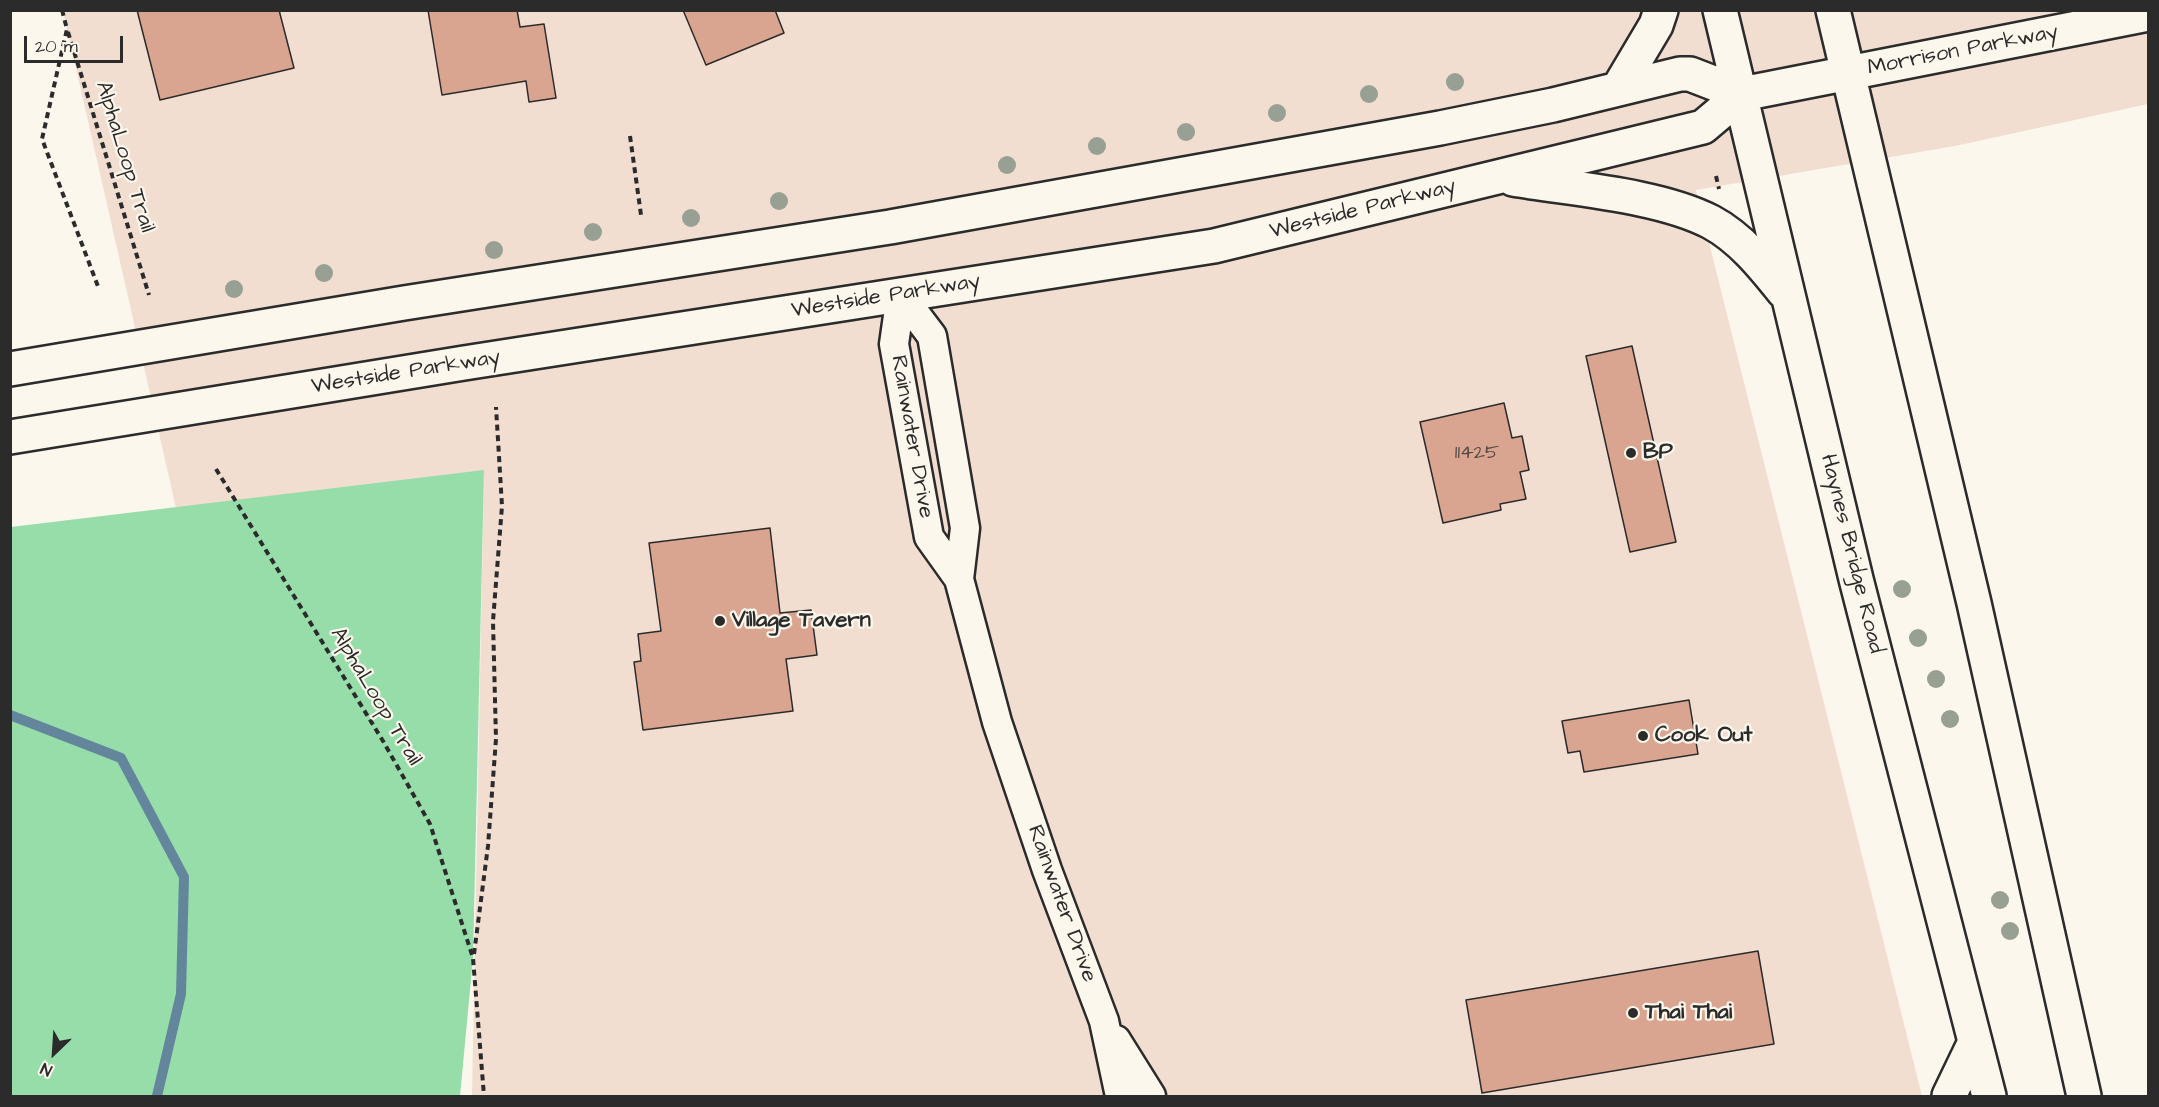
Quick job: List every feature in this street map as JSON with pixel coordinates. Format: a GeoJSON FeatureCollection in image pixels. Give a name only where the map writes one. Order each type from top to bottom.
{"type":"FeatureCollection","features":[{"type":"Feature","properties":{"kind":"main road"},"geometry":{"type":"LineString","coordinates":[[1618,89],[1656,25],[1661,10]]}},
{"type":"Feature","properties":{"kind":"main road","name":"Haynes Bridge Road"},"geometry":{"type":"LineString","coordinates":[[1720,10],[1742,94],[1859,590],[1989,1096]]}},
{"type":"Feature","properties":{"kind":"main road"},"geometry":{"type":"LineString","coordinates":[[1833,10],[1974,603],[2084,1096]]}},
{"type":"Feature","properties":{"kind":"main road","name":"Morrison Parkway"},"geometry":{"type":"LineString","coordinates":[[1849,74],[2148,14]]}},
{"type":"Feature","properties":{"kind":"main road"},"geometry":{"type":"LineString","coordinates":[[10,369],[404,303],[890,227],[1440,128],[1690,74],[1742,94]]}},
{"type":"Feature","properties":{"kind":"main road","name":"Westside Parkway"},"geometry":{"type":"LineString","coordinates":[[10,437],[1214,246],[1703,127],[1742,94],[1849,74]]}},
{"type":"Feature","properties":{"kind":"main road"},"geometry":{"type":"LineString","coordinates":[[1498,177],[1665,206],[1712,222],[1756,257],[1791,301]]}},
{"type":"Feature","properties":{"kind":"main road"},"geometry":{"type":"LineString","coordinates":[[1949,1096],[1975,1042]]}},
{"type":"Feature","properties":{"kind":"street","name":"Rainwater Drive"},"geometry":{"type":"LineString","coordinates":[[901,295],[894,344],[929,537],[959,579],[997,722],[1047,870],[1104,1021],[1120,1096]]}},
{"type":"Feature","properties":{"kind":"street","name":"Rainwater Drive"},"geometry":{"type":"LineString","coordinates":[[901,295],[932,336],[966,528],[959,579]]}},
{"type":"Feature","properties":{"kind":"street","name":"Rainwater Drive"},"geometry":{"type":"LineString","coordinates":[[1104,1021],[1151,1096]]}},
{"type":"Feature","properties":{"kind":"path","name":"AlphaLoop Trail"},"geometry":{"type":"LineString","coordinates":[[62,10],[149,295]]}},
{"type":"Feature","properties":{"kind":"path","name":"AlphaLoop Trail"},"geometry":{"type":"LineString","coordinates":[[67,29],[42,140],[99,289]]}},
{"type":"Feature","properties":{"kind":"path"},"geometry":{"type":"LineString","coordinates":[[630,136],[640,215]]}},
{"type":"Feature","properties":{"kind":"path","name":"AlphaLoop Trail"},"geometry":{"type":"LineString","coordinates":[[484,1096],[473,958],[488,846],[496,739],[493,621],[502,506],[496,407]]}},
{"type":"Feature","properties":{"kind":"path","name":"AlphaLoop Trail"},"geometry":{"type":"LineString","coordinates":[[216,469],[383,741],[430,824],[473,958]]}},
{"type":"Feature","properties":{"kind":"shaded area"},"geometry":{"type":"Polygon","coordinates":[[[63,11],[2148,11],[2148,104],[1955,146],[1696,190],[1922,1096],[472,1096],[484,471],[176,508],[63,11]]]}},
{"type":"Feature","properties":{"kind":"green space"},"geometry":{"type":"Polygon","coordinates":[[[484,470],[473,958],[460,1096],[11,1096],[11,527],[484,470]]]}},
{"type":"Feature","properties":{"kind":"building"},"geometry":{"type":"Polygon","coordinates":[[[137,10],[279,10],[294,68],[160,100],[137,10]]]}},
{"type":"Feature","properties":{"kind":"building"},"geometry":{"type":"Polygon","coordinates":[[[428,10],[517,10],[520,27],[544,24],[556,98],[529,102],[526,81],[442,95],[428,10]]]}},
{"type":"Feature","properties":{"kind":"building"},"geometry":{"type":"Polygon","coordinates":[[[683,10],[775,10],[784,33],[706,65],[683,10]]]}},
{"type":"Feature","properties":{"kind":"building"},"geometry":{"type":"Polygon","coordinates":[[[1632,346],[1676,542],[1630,552],[1586,356],[1632,346]]]}},
{"type":"Feature","properties":{"kind":"building"},"geometry":{"type":"Polygon","coordinates":[[[1504,403],[1512,438],[1522,436],[1529,470],[1520,472],[1526,499],[1500,504],[1501,510],[1443,523],[1420,422],[1504,403]]]}},
{"type":"Feature","properties":{"kind":"building"},"geometry":{"type":"Polygon","coordinates":[[[770,528],[780,613],[811,610],[817,655],[786,659],[793,711],[643,730],[634,662],[641,661],[638,634],[661,631],[649,543],[770,528]]]}},
{"type":"Feature","properties":{"kind":"building"},"geometry":{"type":"Polygon","coordinates":[[[1689,700],[1698,754],[1584,772],[1580,751],[1568,753],[1562,721],[1689,700]]]}},
{"type":"Feature","properties":{"kind":"building"},"geometry":{"type":"Polygon","coordinates":[[[1758,951],[1774,1044],[1482,1093],[1466,1000],[1758,951]]]}},
{"type":"Feature","properties":{"kind":"waterway"},"geometry":{"type":"LineString","coordinates":[[10,715],[121,758],[184,877],[181,994],[157,1096]]}},
{"type":"Feature","properties":{"kind":"place","name":"BP"},"geometry":{"type":"Point","coordinates":[1631,453]}},
{"type":"Feature","properties":{"kind":"place","name":"Village Tavern"},"geometry":{"type":"Point","coordinates":[720,621]}},
{"type":"Feature","properties":{"kind":"place","name":"Cook Out"},"geometry":{"type":"Point","coordinates":[1643,736]}},
{"type":"Feature","properties":{"kind":"place","name":"Thai Thai"},"geometry":{"type":"Point","coordinates":[1633,1013]}}]}
